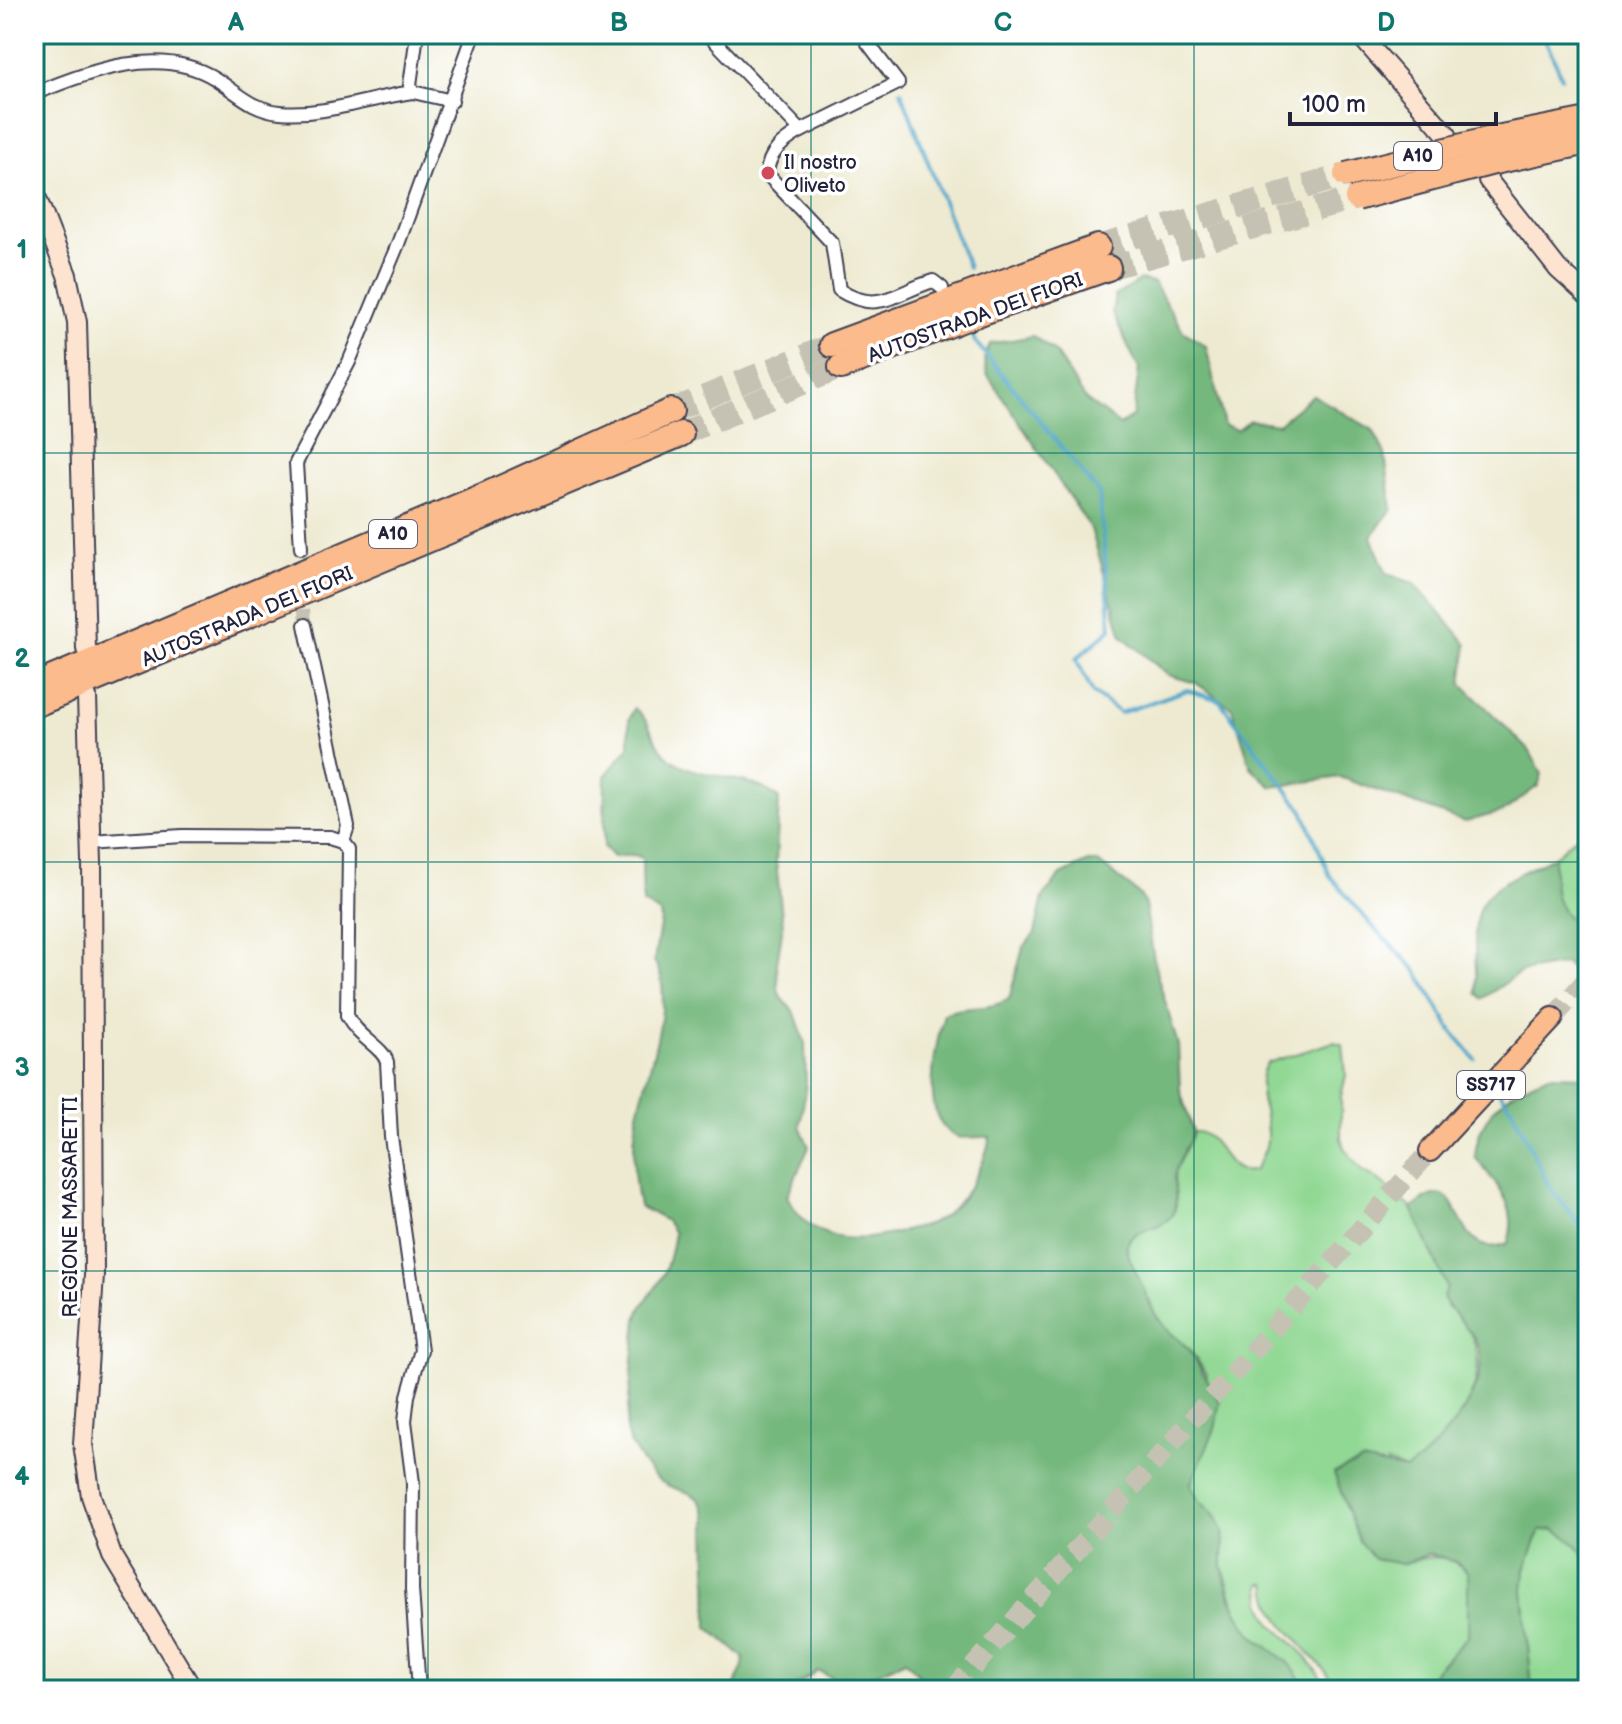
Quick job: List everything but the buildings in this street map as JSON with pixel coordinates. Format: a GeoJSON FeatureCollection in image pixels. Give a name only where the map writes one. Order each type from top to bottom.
{"type":"FeatureCollection","features":[{"type":"Feature","properties":{"kind":"highway","name":"A10"},"geometry":{"type":"LineString","coordinates":[[1357,198],[1491,160],[1588,120]]}},
{"type":"Feature","properties":{"kind":"highway","name":"A10"},"geometry":{"type":"LineString","coordinates":[[1346,175],[1491,160],[1588,142]]}},
{"type":"Feature","properties":{"kind":"highway","name":"AUTOSTRADA DEI FIORI"},"geometry":{"type":"LineString","coordinates":[[837,356],[1103,258]]}},
{"type":"Feature","properties":{"kind":"highway","name":"AUTOSTRADA DEI FIORI"},"geometry":{"type":"LineString","coordinates":[[34,686],[490,493],[671,411]]}},
{"type":"Feature","properties":{"kind":"highway","name":"AUTOSTRADA DEI FIORI"},"geometry":{"type":"LineString","coordinates":[[34,705],[681,434]]}},
{"type":"Feature","properties":{"kind":"main road","name":"SS717"},"geometry":{"type":"LineString","coordinates":[[1430,1151],[1553,1018]]}},
{"type":"Feature","properties":{"kind":"street"},"geometry":{"type":"LineString","coordinates":[[413,92],[410,85],[417,34]]}},
{"type":"Feature","properties":{"kind":"street"},"geometry":{"type":"LineString","coordinates":[[301,548],[296,463],[349,362],[452,101],[474,34]]}},
{"type":"Feature","properties":{"kind":"street"},"geometry":{"type":"LineString","coordinates":[[708,34],[801,131]]}},
{"type":"Feature","properties":{"kind":"street"},"geometry":{"type":"LineString","coordinates":[[861,34],[898,83],[783,142],[768,162],[767,174],[832,243],[839,290],[856,301],[872,303],[933,281],[942,288]]}},
{"type":"Feature","properties":{"kind":"street"},"geometry":{"type":"LineString","coordinates":[[1359,34],[1447,135]]}},
{"type":"Feature","properties":{"kind":"street"},"geometry":{"type":"LineString","coordinates":[[34,94],[116,66],[153,63],[199,70],[244,102],[281,112],[314,112],[413,92],[452,101]]}},
{"type":"Feature","properties":{"kind":"street"},"geometry":{"type":"LineString","coordinates":[[1491,160],[1558,269],[1588,296]]}},
{"type":"Feature","properties":{"kind":"street"},"geometry":{"type":"LineString","coordinates":[[34,191],[67,275],[77,322],[86,649]]}},
{"type":"Feature","properties":{"kind":"street"},"geometry":{"type":"LineString","coordinates":[[305,625],[348,826],[343,841]]}},
{"type":"Feature","properties":{"kind":"street","name":"REGIONE MASSARETTI"},"geometry":{"type":"LineString","coordinates":[[87,697],[94,1275],[83,1444],[91,1496],[112,1556],[193,1690]]}},
{"type":"Feature","properties":{"kind":"street"},"geometry":{"type":"LineString","coordinates":[[91,842],[182,836],[330,837],[343,841],[349,849],[347,1016],[355,1032],[384,1052],[387,1062],[391,1137],[421,1350],[408,1396],[405,1421],[413,1483],[412,1589],[419,1690]]}},
{"type":"Feature","properties":{"kind":"green space"},"geometry":{"type":"Polygon","coordinates":[[[1140,280],[1154,283],[1183,331],[1206,346],[1224,425],[1237,430],[1250,420],[1278,424],[1313,395],[1373,430],[1385,454],[1392,509],[1371,537],[1387,574],[1414,583],[1467,644],[1462,684],[1529,750],[1542,774],[1538,786],[1504,811],[1465,822],[1340,777],[1272,787],[1251,767],[1232,708],[1196,683],[1168,675],[1122,636],[1091,529],[987,374],[984,359],[990,344],[1033,336],[1055,352],[1086,400],[1120,425],[1133,416],[1139,369],[1112,312],[1115,296],[1140,280]]]}},
{"type":"Feature","properties":{"kind":"green space"},"geometry":{"type":"Polygon","coordinates":[[[634,708],[646,720],[661,749],[674,761],[700,772],[757,785],[779,799],[776,862],[783,925],[777,963],[778,988],[780,996],[795,1013],[805,1044],[806,1087],[800,1126],[809,1147],[787,1196],[809,1224],[823,1232],[853,1239],[887,1235],[930,1224],[955,1206],[978,1173],[990,1137],[958,1137],[945,1129],[937,1116],[933,1100],[934,1062],[944,1014],[1009,999],[1023,948],[1035,933],[1043,897],[1061,875],[1088,862],[1098,862],[1140,895],[1145,905],[1156,971],[1178,1045],[1180,1090],[1193,1132],[1175,1173],[1176,1200],[1171,1216],[1130,1238],[1127,1253],[1155,1314],[1165,1328],[1189,1349],[1220,1401],[1215,1429],[1191,1483],[1197,1496],[1222,1528],[1223,1565],[1231,1598],[1247,1628],[1295,1670],[1304,1690],[934,1690],[905,1660],[850,1686],[818,1671],[790,1690],[735,1690],[743,1657],[708,1627],[706,1514],[696,1497],[654,1476],[636,1452],[626,1429],[637,1320],[642,1306],[663,1274],[674,1233],[666,1221],[639,1206],[635,1185],[637,1118],[658,1038],[663,995],[661,976],[654,961],[660,913],[643,903],[642,858],[635,855],[613,857],[604,847],[605,776],[629,747],[629,720],[634,708]]]}},
{"type":"Feature","properties":{"kind":"green space"},"geometry":{"type":"Polygon","coordinates":[[[1588,826],[1588,932],[1561,909],[1555,891],[1554,857],[1588,826]]]}},
{"type":"Feature","properties":{"kind":"green space"},"geometry":{"type":"Polygon","coordinates":[[[1554,857],[1555,891],[1561,909],[1588,932],[1588,981],[1565,964],[1521,972],[1482,999],[1477,993],[1475,939],[1476,920],[1481,906],[1490,893],[1504,882],[1554,857]]]}},
{"type":"Feature","properties":{"kind":"green space"},"geometry":{"type":"Polygon","coordinates":[[[1334,1042],[1343,1045],[1346,1075],[1341,1096],[1341,1138],[1344,1148],[1363,1172],[1373,1176],[1412,1208],[1447,1287],[1447,1307],[1466,1327],[1476,1349],[1477,1371],[1472,1394],[1444,1437],[1406,1470],[1387,1463],[1402,1564],[1437,1557],[1453,1561],[1468,1573],[1468,1636],[1431,1675],[1428,1690],[1337,1690],[1329,1676],[1285,1627],[1270,1600],[1267,1584],[1261,1584],[1262,1604],[1272,1624],[1306,1656],[1329,1690],[1304,1690],[1302,1680],[1249,1631],[1236,1609],[1223,1567],[1222,1529],[1193,1493],[1191,1483],[1207,1374],[1189,1349],[1165,1328],[1155,1314],[1133,1272],[1126,1245],[1135,1236],[1163,1223],[1173,1214],[1176,1202],[1175,1172],[1193,1132],[1210,1138],[1236,1168],[1255,1170],[1267,1144],[1261,1081],[1267,1063],[1334,1042]]]}},
{"type":"Feature","properties":{"kind":"green space"},"geometry":{"type":"Polygon","coordinates":[[[1549,1075],[1588,1076],[1588,1558],[1573,1541],[1554,1529],[1540,1531],[1525,1569],[1523,1590],[1532,1690],[1428,1690],[1431,1675],[1468,1636],[1468,1573],[1457,1562],[1429,1554],[1402,1564],[1374,1559],[1359,1541],[1334,1473],[1362,1461],[1406,1470],[1445,1435],[1468,1402],[1480,1369],[1478,1345],[1443,1297],[1447,1287],[1412,1208],[1426,1198],[1443,1195],[1469,1235],[1479,1243],[1491,1247],[1508,1243],[1511,1230],[1509,1207],[1475,1157],[1477,1141],[1489,1115],[1498,1105],[1521,1088],[1549,1075]]]}},
{"type":"Feature","properties":{"kind":"green space"},"geometry":{"type":"Polygon","coordinates":[[[1553,1529],[1573,1541],[1588,1558],[1588,1690],[1532,1690],[1523,1590],[1525,1569],[1540,1530],[1553,1529]]]}},
{"type":"Feature","properties":{"kind":"waterway"},"geometry":{"type":"LineString","coordinates":[[1537,34],[1546,41],[1562,77]]}},
{"type":"Feature","properties":{"kind":"waterway"},"geometry":{"type":"LineString","coordinates":[[901,91],[968,267]]}},
{"type":"Feature","properties":{"kind":"waterway"},"geometry":{"type":"LineString","coordinates":[[973,331],[974,340],[1099,493],[1111,629],[1076,659],[1093,693],[1120,713],[1187,690],[1219,700],[1303,811],[1330,876],[1374,928],[1416,970],[1452,1031],[1475,1059]]}},
{"type":"Feature","properties":{"kind":"waterway"},"geometry":{"type":"LineString","coordinates":[[1500,1093],[1511,1107],[1550,1188],[1588,1234]]}},
{"type":"Feature","properties":{"kind":"tunnel"},"geometry":{"type":"LineString","coordinates":[[1098,247],[1346,175]]}},
{"type":"Feature","properties":{"kind":"tunnel"},"geometry":{"type":"LineString","coordinates":[[1108,268],[1357,198]]}},
{"type":"Feature","properties":{"kind":"tunnel"},"geometry":{"type":"LineString","coordinates":[[671,411],[832,345]]}},
{"type":"Feature","properties":{"kind":"tunnel"},"geometry":{"type":"LineString","coordinates":[[681,434],[841,367]]}},
{"type":"Feature","properties":{"kind":"tunnel"},"geometry":{"type":"LineString","coordinates":[[303,591],[305,625]]}},
{"type":"Feature","properties":{"kind":"tunnel"},"geometry":{"type":"LineString","coordinates":[[1553,1018],[1588,978]]}},
{"type":"Feature","properties":{"kind":"tunnel"},"geometry":{"type":"LineString","coordinates":[[953,1690],[1430,1151]]}},
{"type":"Feature","properties":{"kind":"place","name":"Il nostro Oliveto"},"geometry":{"type":"Point","coordinates":[768,173]}}]}
